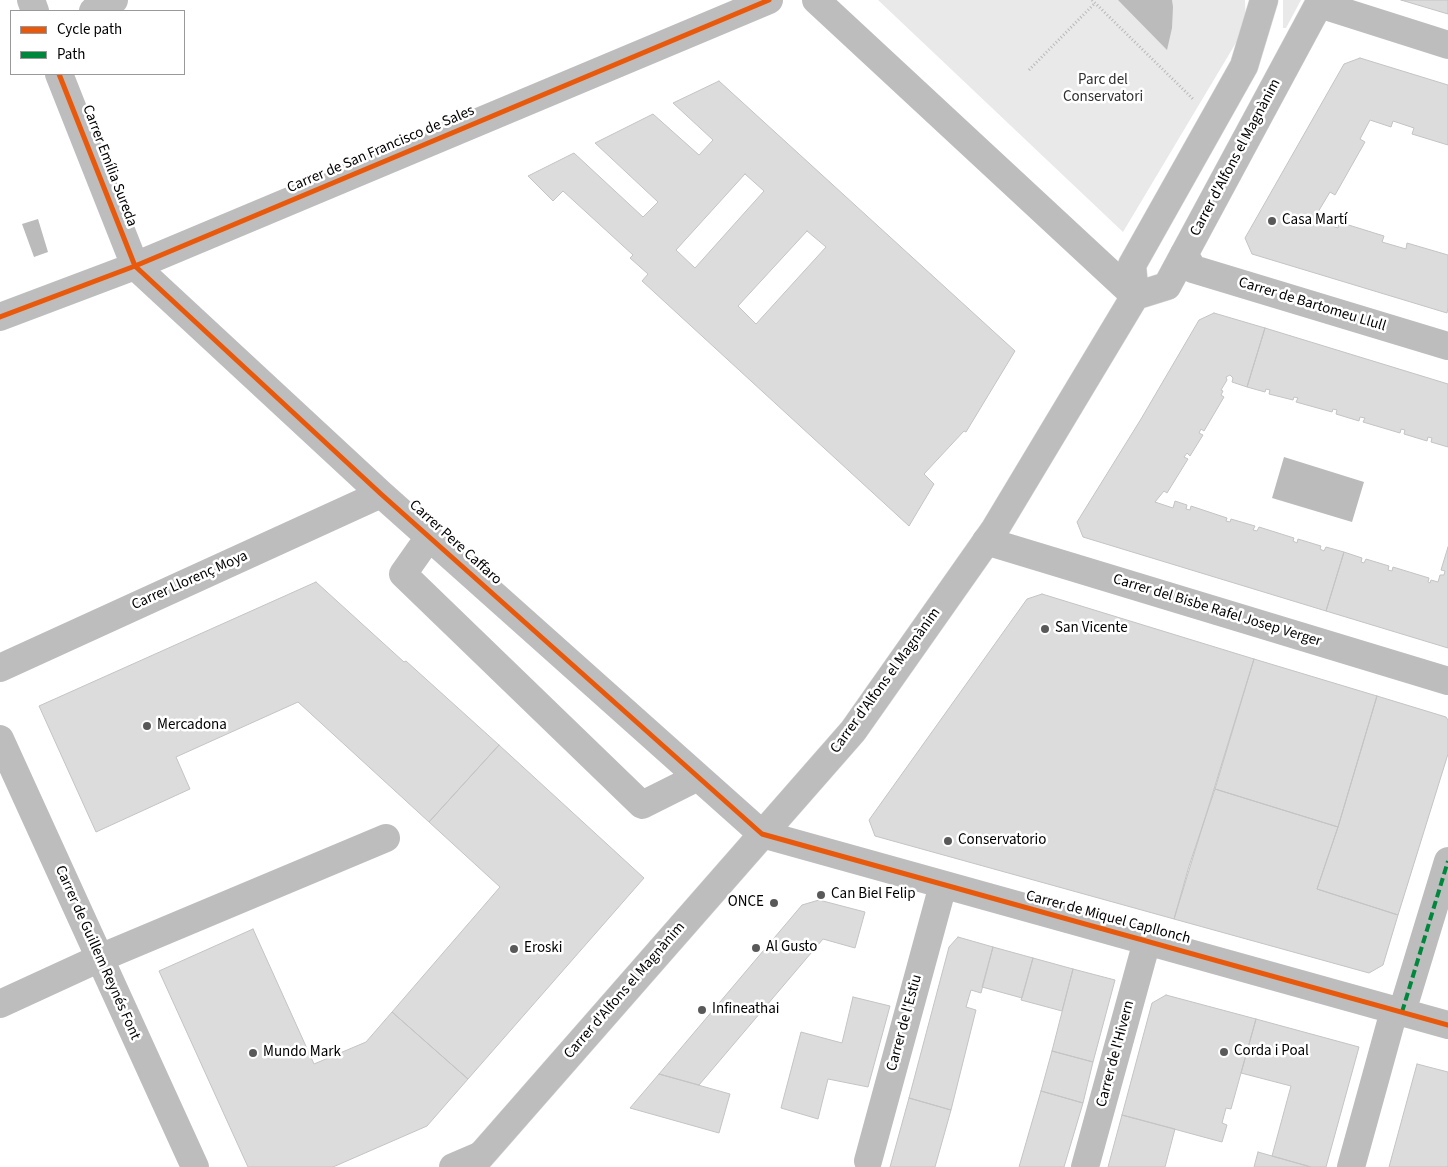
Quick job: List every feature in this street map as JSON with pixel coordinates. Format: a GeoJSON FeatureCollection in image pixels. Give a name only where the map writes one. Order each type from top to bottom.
{"type":"FeatureCollection","features":[{"type":"Feature","properties":{"kind":"street"},"geometry":{"type":"LineString","coordinates":[[95,10],[114,0]]}},
{"type":"Feature","properties":{"kind":"street","name":"Carrer de San Francisco de Sales"},"geometry":{"type":"LineString","coordinates":[[0,317],[135,266],[769,0]]}},
{"type":"Feature","properties":{"kind":"street"},"geometry":{"type":"LineString","coordinates":[[816,0],[1135,296]]}},
{"type":"Feature","properties":{"kind":"street"},"geometry":{"type":"LineString","coordinates":[[1135,296],[1132,264],[1244,66],[1264,0]]}},
{"type":"Feature","properties":{"kind":"street"},"geometry":{"type":"LineString","coordinates":[[1320,2],[1448,45]]}},
{"type":"Feature","properties":{"kind":"street","name":"Carrer d'Alfons el Magnànim"},"geometry":{"type":"LineString","coordinates":[[476,1161],[853,731],[995,530],[1135,296],[1167,286],[1320,2]]}},
{"type":"Feature","properties":{"kind":"street","name":"Carrer Emília Sureda"},"geometry":{"type":"LineString","coordinates":[[59,75],[135,266]]}},
{"type":"Feature","properties":{"kind":"street","name":"Carrer de Bartomeu Llull"},"geometry":{"type":"LineString","coordinates":[[1184,254],[1193,269],[1448,346]]}},
{"type":"Feature","properties":{"kind":"street","name":"Carrer Pere Caffaro"},"geometry":{"type":"LineString","coordinates":[[135,266],[381,494],[762,834]]}},
{"type":"Feature","properties":{"kind":"street","name":"Carrer Llorenç Moya"},"geometry":{"type":"LineString","coordinates":[[0,668],[381,494]]}},
{"type":"Feature","properties":{"kind":"street"},"geometry":{"type":"LineString","coordinates":[[430,537],[402,574],[642,805],[698,777]]}},
{"type":"Feature","properties":{"kind":"street","name":"Carrer del Bisbe Rafel Josep Verger"},"geometry":{"type":"LineString","coordinates":[[986,541],[1448,681]]}},
{"type":"Feature","properties":{"kind":"street","name":"Carrer de Guillem Reynés Font"},"geometry":{"type":"LineString","coordinates":[[0,738],[195,1167]]}},
{"type":"Feature","properties":{"kind":"street","name":"Carrer de Miquel Capllonch"},"geometry":{"type":"LineString","coordinates":[[762,834],[1448,1025]]}},
{"type":"Feature","properties":{"kind":"street"},"geometry":{"type":"LineString","coordinates":[[0,1004],[100,958],[386,838]]}},
{"type":"Feature","properties":{"kind":"street"},"geometry":{"type":"LineString","coordinates":[[1351,1167],[1398,1012],[1448,861]]}},
{"type":"Feature","properties":{"kind":"street","name":"Carrer de l'Estiu"},"geometry":{"type":"LineString","coordinates":[[868,1161],[943,885]]}},
{"type":"Feature","properties":{"kind":"street","name":"Carrer de l'Hivern"},"geometry":{"type":"LineString","coordinates":[[1085,1167],[1147,941]]}},
{"type":"Feature","properties":{"kind":"street"},"geometry":{"type":"LineString","coordinates":[[453,1167],[476,1161]]}},
{"type":"Feature","properties":{"kind":"path"},"geometry":{"type":"LineString","coordinates":[[1029,70],[1094,2],[1214,119]]}},
{"type":"Feature","properties":{"kind":"green space","name":"Parc del Conservatori"},"geometry":{"type":"Polygon","coordinates":[[[878,0],[1245,0],[1246,26],[1123,232],[878,0]]]}},
{"type":"Feature","properties":{"kind":"green space"},"geometry":{"type":"Polygon","coordinates":[[[1283,0],[1301,0],[1286,28],[1283,28],[1283,0]]]}},
{"type":"Feature","properties":{"kind":"shaded area"},"geometry":{"type":"Polygon","coordinates":[[[1118,0],[1172,0],[1172,28],[1167,50],[1118,0]]]}},
{"type":"Feature","properties":{"kind":"shaded area"},"geometry":{"type":"Polygon","coordinates":[[[38,219],[48,252],[34,257],[22,224],[38,219]]]}},
{"type":"Feature","properties":{"kind":"shaded area"},"geometry":{"type":"Polygon","coordinates":[[[1284,457],[1364,482],[1352,522],[1272,498],[1284,457]]]}},
{"type":"Feature","properties":{"kind":"building"},"geometry":{"type":"Polygon","coordinates":[[[1401,0],[1448,0],[1448,14],[1401,0]]]}},
{"type":"Feature","properties":{"kind":"building"},"geometry":{"type":"Polygon","coordinates":[[[1360,58],[1448,85],[1448,145],[1412,134],[1414,128],[1393,121],[1391,127],[1370,120],[1360,139],[1365,142],[1335,195],[1330,192],[1318,212],[1321,213],[1318,218],[1327,221],[1326,224],[1338,228],[1339,222],[1384,236],[1382,242],[1406,249],[1407,243],[1448,255],[1447,313],[1252,254],[1245,238],[1344,64],[1360,58]]]}},
{"type":"Feature","properties":{"kind":"building"},"geometry":{"type":"Polygon","coordinates":[[[719,81],[1015,351],[966,432],[964,431],[924,474],[934,484],[909,526],[642,281],[648,274],[630,258],[633,255],[563,191],[553,201],[528,176],[574,153],[643,217],[658,202],[595,143],[653,114],[699,155],[713,140],[673,103],[719,81]],[[745,174],[676,250],[695,268],[764,191],[745,174]],[[807,231],[738,306],[756,324],[826,247],[807,231]]]}},
{"type":"Feature","properties":{"kind":"building"},"geometry":{"type":"Polygon","coordinates":[[[1214,313],[1265,328],[1247,387],[1232,382],[1233,378],[1230,375],[1226,377],[1227,380],[1221,390],[1223,391],[1221,395],[1224,397],[1204,431],[1201,429],[1199,433],[1203,435],[1190,456],[1187,453],[1184,457],[1188,459],[1167,493],[1164,491],[1155,502],[1173,508],[1175,501],[1187,505],[1186,509],[1190,510],[1191,506],[1227,518],[1226,521],[1230,522],[1231,519],[1255,526],[1253,530],[1257,531],[1259,527],[1294,538],[1293,541],[1297,543],[1298,539],[1321,546],[1320,549],[1324,551],[1326,547],[1344,552],[1326,611],[1083,537],[1077,522],[1141,419],[1199,320],[1214,313]]]}},
{"type":"Feature","properties":{"kind":"building"},"geometry":{"type":"Polygon","coordinates":[[[1265,328],[1448,384],[1448,447],[1431,442],[1432,438],[1428,437],[1427,441],[1404,434],[1405,430],[1401,429],[1400,433],[1363,422],[1365,418],[1360,417],[1359,421],[1336,414],[1337,410],[1333,409],[1332,412],[1296,402],[1298,398],[1294,397],[1293,400],[1269,394],[1270,390],[1266,389],[1265,392],[1247,387],[1265,328]]]}},
{"type":"Feature","properties":{"kind":"building"},"geometry":{"type":"Polygon","coordinates":[[[1448,547],[1448,648],[1326,611],[1344,552],[1362,558],[1361,562],[1364,563],[1366,559],[1389,566],[1388,570],[1392,571],[1393,567],[1429,578],[1428,582],[1430,583],[1431,580],[1438,582],[1440,575],[1444,575],[1445,571],[1441,570],[1448,547]]]}},
{"type":"Feature","properties":{"kind":"building","name":"Mercadona"},"geometry":{"type":"Polygon","coordinates":[[[316,582],[499,745],[429,822],[298,702],[176,757],[190,789],[96,832],[39,706],[316,582]]]}},
{"type":"Feature","properties":{"kind":"building"},"geometry":{"type":"Polygon","coordinates":[[[1042,594],[1254,659],[1174,919],[875,836],[869,820],[1027,599],[1042,594]]]}},
{"type":"Feature","properties":{"kind":"building"},"geometry":{"type":"Polygon","coordinates":[[[1254,659],[1377,696],[1338,827],[1215,789],[1254,659]]]}},
{"type":"Feature","properties":{"kind":"building"},"geometry":{"type":"Polygon","coordinates":[[[1377,696],[1446,717],[1448,720],[1448,754],[1398,915],[1317,889],[1338,827],[1377,696]]]}},
{"type":"Feature","properties":{"kind":"building","name":"Eroski"},"geometry":{"type":"Polygon","coordinates":[[[499,745],[644,878],[468,1079],[392,1012],[500,887],[429,822],[499,745]]]}},
{"type":"Feature","properties":{"kind":"building"},"geometry":{"type":"Polygon","coordinates":[[[1215,789],[1338,827],[1317,889],[1398,915],[1383,965],[1369,973],[1174,919],[1189,866],[1215,789]]]}},
{"type":"Feature","properties":{"kind":"building"},"geometry":{"type":"Polygon","coordinates":[[[819,900],[865,912],[855,948],[823,939],[699,1085],[659,1074],[802,905],[819,900]]]}},
{"type":"Feature","properties":{"kind":"building","name":"Mundo Mark"},"geometry":{"type":"Polygon","coordinates":[[[253,929],[314,1064],[366,1042],[392,1012],[468,1079],[427,1126],[333,1167],[248,1167],[159,971],[253,929]]]}},
{"type":"Feature","properties":{"kind":"building"},"geometry":{"type":"Polygon","coordinates":[[[958,937],[993,947],[981,993],[971,990],[966,1007],[976,1010],[951,1110],[909,1098],[949,947],[958,937]]]}},
{"type":"Feature","properties":{"kind":"building"},"geometry":{"type":"Polygon","coordinates":[[[993,947],[1033,958],[1022,998],[982,987],[993,947]]]}},
{"type":"Feature","properties":{"kind":"building"},"geometry":{"type":"Polygon","coordinates":[[[1033,958],[1073,969],[1062,1011],[1021,1000],[1033,958]]]}},
{"type":"Feature","properties":{"kind":"building"},"geometry":{"type":"Polygon","coordinates":[[[1073,969],[1115,980],[1093,1062],[1052,1051],[1073,969]]]}},
{"type":"Feature","properties":{"kind":"building"},"geometry":{"type":"Polygon","coordinates":[[[1166,995],[1256,1019],[1231,1109],[1226,1108],[1222,1123],[1227,1125],[1222,1142],[1122,1115],[1152,1003],[1166,995]]]}},
{"type":"Feature","properties":{"kind":"building"},"geometry":{"type":"Polygon","coordinates":[[[853,997],[890,1006],[868,1087],[828,1079],[818,1119],[781,1108],[801,1032],[842,1043],[853,997]]]}},
{"type":"Feature","properties":{"kind":"building"},"geometry":{"type":"Polygon","coordinates":[[[1256,1019],[1359,1047],[1326,1167],[1311,1167],[1272,1156],[1291,1086],[1241,1073],[1256,1019]]]}},
{"type":"Feature","properties":{"kind":"building"},"geometry":{"type":"Polygon","coordinates":[[[1052,1051],[1093,1062],[1083,1103],[1041,1091],[1052,1051]]]}},
{"type":"Feature","properties":{"kind":"building"},"geometry":{"type":"Polygon","coordinates":[[[1417,1064],[1448,1072],[1448,1167],[1389,1167],[1417,1064]]]}},
{"type":"Feature","properties":{"kind":"building"},"geometry":{"type":"Polygon","coordinates":[[[659,1074],[730,1094],[719,1133],[630,1108],[659,1074]]]}},
{"type":"Feature","properties":{"kind":"building"},"geometry":{"type":"Polygon","coordinates":[[[1041,1091],[1083,1103],[1064,1167],[1019,1167],[1041,1091]]]}},
{"type":"Feature","properties":{"kind":"building"},"geometry":{"type":"Polygon","coordinates":[[[909,1098],[951,1110],[935,1167],[890,1167],[909,1098]]]}},
{"type":"Feature","properties":{"kind":"building"},"geometry":{"type":"Polygon","coordinates":[[[1122,1115],[1175,1129],[1165,1167],[1108,1167],[1122,1115]]]}},
{"type":"Feature","properties":{"kind":"building"},"geometry":{"type":"Polygon","coordinates":[[[1258,1152],[1272,1156],[1311,1167],[1254,1167],[1258,1152]]]}},
{"type":"Feature","properties":{"kind":"marked path"},"geometry":{"type":"LineString","coordinates":[[1402,1012],[1448,861]]}},
{"type":"Feature","properties":{"kind":"cycle path"},"geometry":{"type":"LineString","coordinates":[[0,317],[135,266],[769,0]]}},
{"type":"Feature","properties":{"kind":"cycle path"},"geometry":{"type":"LineString","coordinates":[[59,75],[135,266],[381,494],[762,834],[1448,1025]]}},
{"type":"Feature","properties":{"kind":"place","name":"Casa Martí"},"geometry":{"type":"Point","coordinates":[1272,221]}},
{"type":"Feature","properties":{"kind":"place","name":"San Vicente"},"geometry":{"type":"Point","coordinates":[1045,629]}},
{"type":"Feature","properties":{"kind":"place","name":"Mercadona"},"geometry":{"type":"Point","coordinates":[147,726]}},
{"type":"Feature","properties":{"kind":"place","name":"Conservatorio"},"geometry":{"type":"Point","coordinates":[948,841]}},
{"type":"Feature","properties":{"kind":"place","name":"Can Biel Felip"},"geometry":{"type":"Point","coordinates":[821,895]}},
{"type":"Feature","properties":{"kind":"place","name":"ONCE"},"geometry":{"type":"Point","coordinates":[774,903]}},
{"type":"Feature","properties":{"kind":"place","name":"Al Gusto"},"geometry":{"type":"Point","coordinates":[756,948]}},
{"type":"Feature","properties":{"kind":"place","name":"Eroski"},"geometry":{"type":"Point","coordinates":[514,949]}},
{"type":"Feature","properties":{"kind":"place","name":"Infineathai"},"geometry":{"type":"Point","coordinates":[702,1010]}},
{"type":"Feature","properties":{"kind":"place","name":"Corda i Poal"},"geometry":{"type":"Point","coordinates":[1224,1052]}},
{"type":"Feature","properties":{"kind":"place","name":"Mundo Mark"},"geometry":{"type":"Point","coordinates":[253,1053]}}]}
